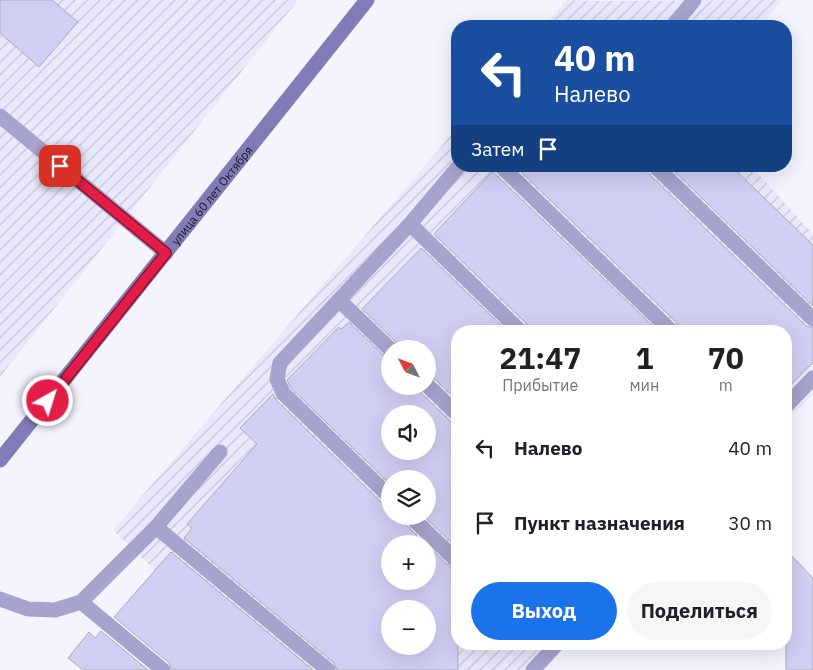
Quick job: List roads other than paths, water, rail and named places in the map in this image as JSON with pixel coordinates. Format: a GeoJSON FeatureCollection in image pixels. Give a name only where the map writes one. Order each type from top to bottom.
{"type":"FeatureCollection","features":[{"type":"Feature","properties":{"kind":"main road","name":"улица 60 лет Октября"},"geometry":{"type":"LineString","coordinates":[[0,460],[367,0]]}},
{"type":"Feature","properties":{"kind":"lane"},"geometry":{"type":"LineString","coordinates":[[678,20],[694,0]]}},
{"type":"Feature","properties":{"kind":"lane"},"geometry":{"type":"LineString","coordinates":[[0,116],[166,253]]}},
{"type":"Feature","properties":{"kind":"lane"},"geometry":{"type":"LineString","coordinates":[[381,488],[283,394],[277,379],[280,363],[410,224],[453,172]]}},
{"type":"Feature","properties":{"kind":"lane"},"geometry":{"type":"LineString","coordinates":[[507,172],[664,325]]}},
{"type":"Feature","properties":{"kind":"lane"},"geometry":{"type":"LineString","coordinates":[[661,172],[813,319]]}},
{"type":"Feature","properties":{"kind":"lane"},"geometry":{"type":"LineString","coordinates":[[410,224],[514,325]]}},
{"type":"Feature","properties":{"kind":"lane"},"geometry":{"type":"LineString","coordinates":[[339,300],[381,340]]}},
{"type":"Feature","properties":{"kind":"lane"},"geometry":{"type":"LineString","coordinates":[[792,400],[813,378]]}},
{"type":"Feature","properties":{"kind":"lane"},"geometry":{"type":"LineString","coordinates":[[436,394],[451,408]]}},
{"type":"Feature","properties":{"kind":"lane"},"geometry":{"type":"LineString","coordinates":[[0,599],[28,608],[55,610],[81,602],[156,527],[220,452]]}},
{"type":"Feature","properties":{"kind":"lane"},"geometry":{"type":"LineString","coordinates":[[419,525],[451,555]]}},
{"type":"Feature","properties":{"kind":"lane"},"geometry":{"type":"LineString","coordinates":[[156,527],[328,670]]}},
{"type":"Feature","properties":{"kind":"lane"},"geometry":{"type":"LineString","coordinates":[[81,602],[163,670]]}},
{"type":"Feature","properties":{"kind":"lane"},"geometry":{"type":"LineString","coordinates":[[533,670],[547,650]]}}]}
